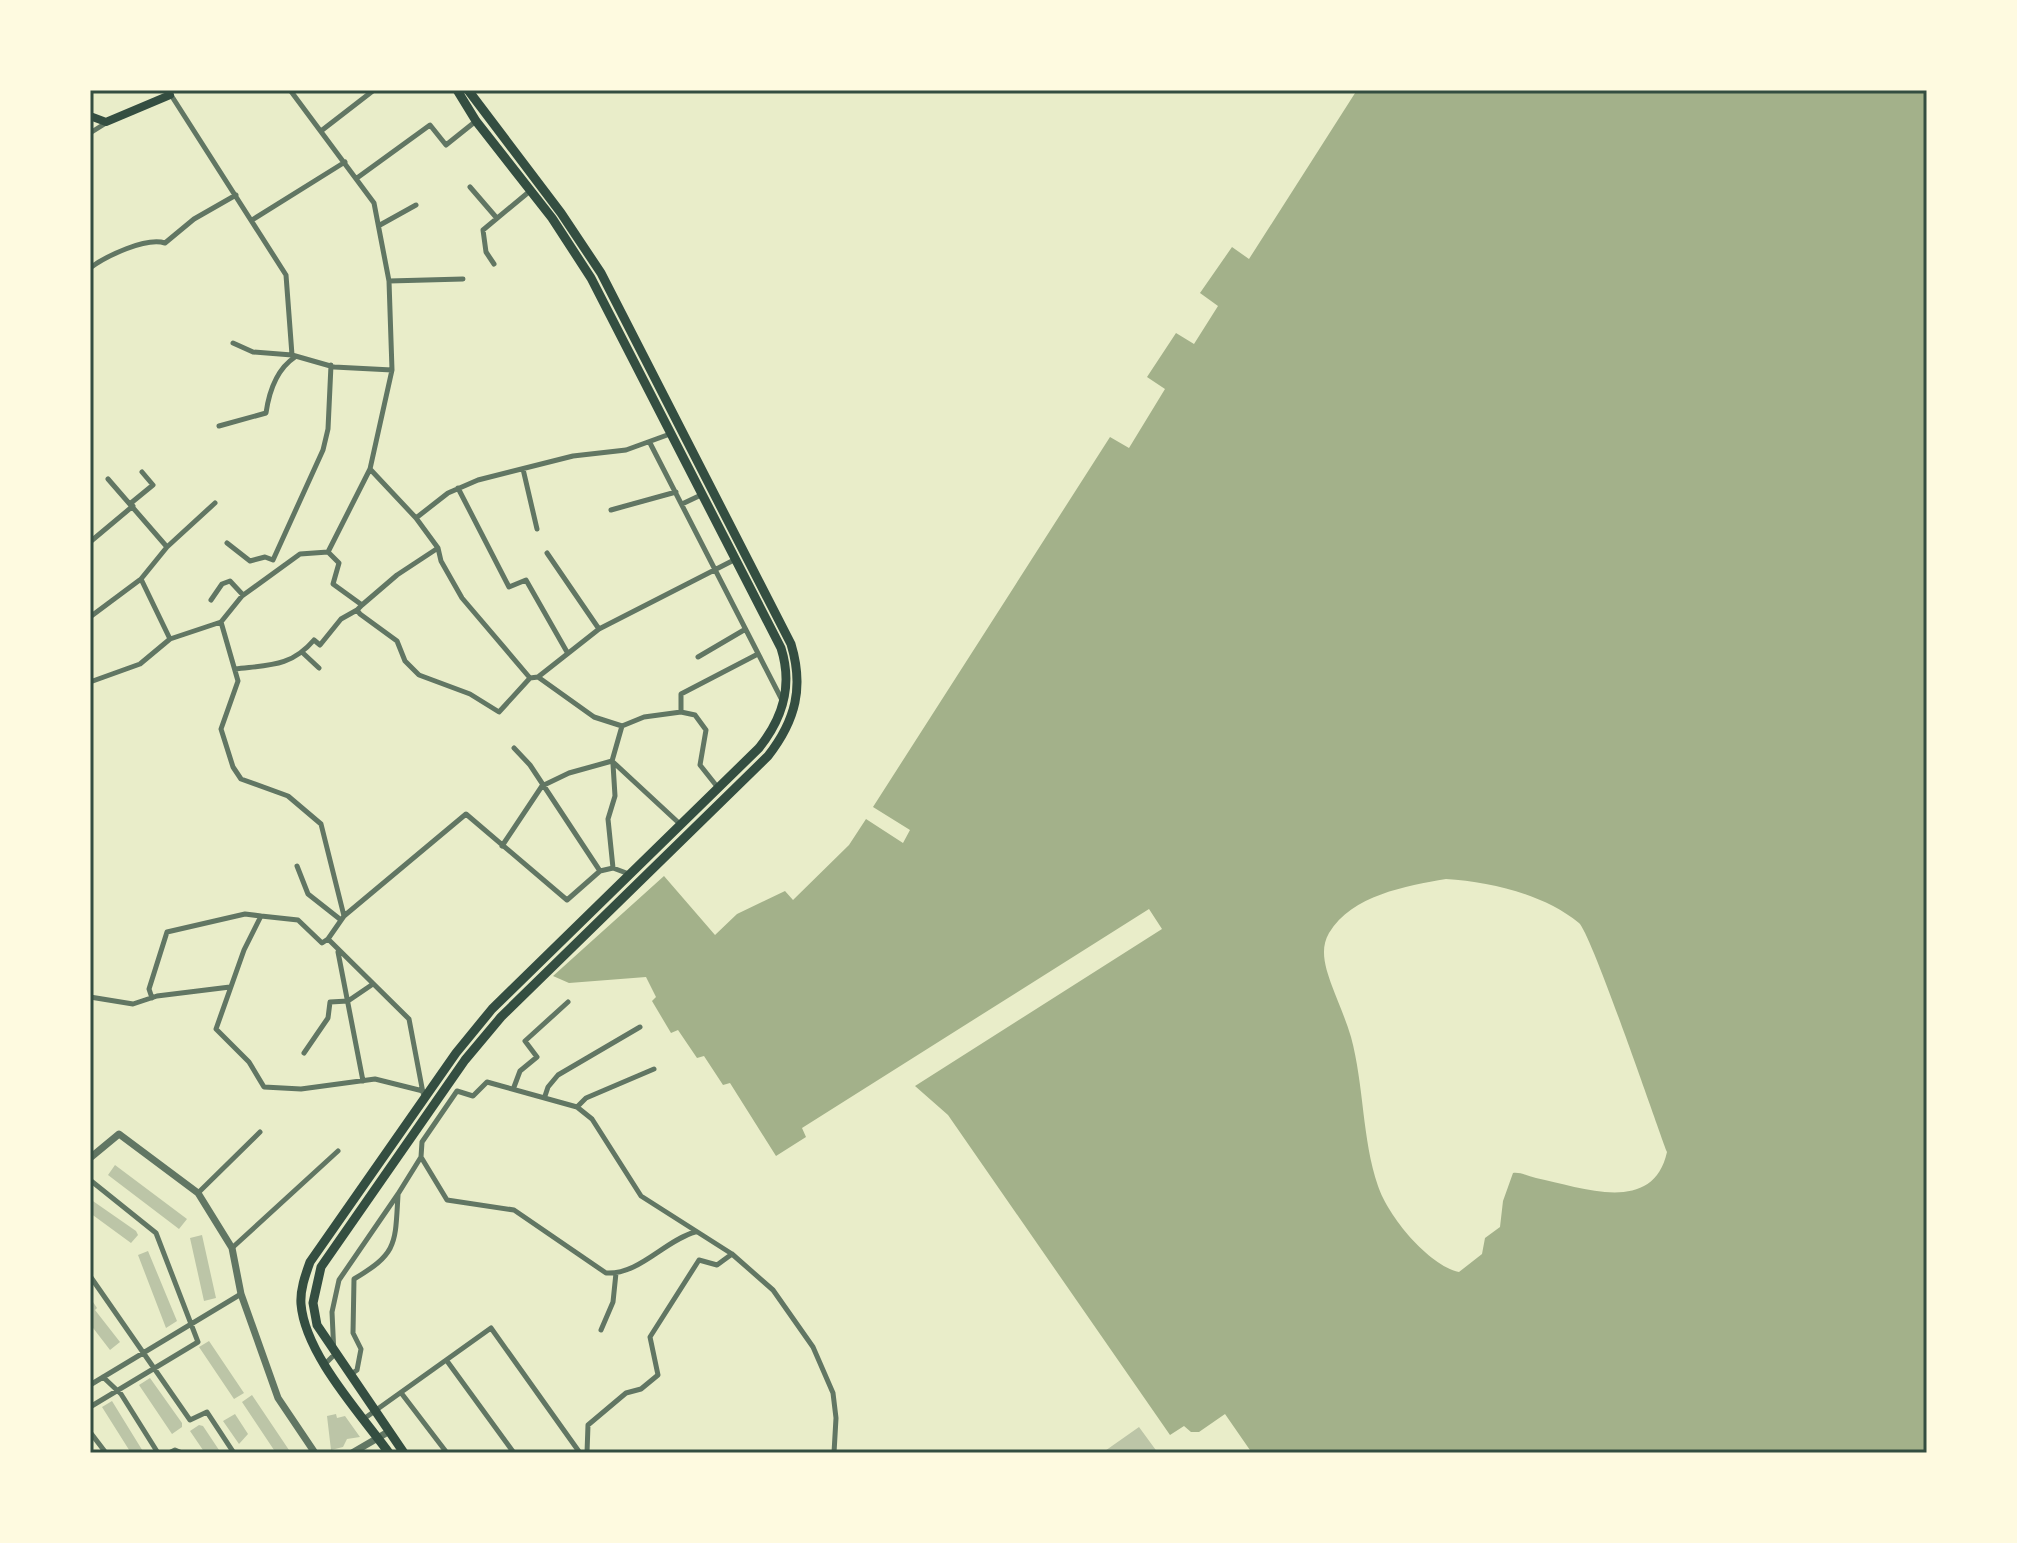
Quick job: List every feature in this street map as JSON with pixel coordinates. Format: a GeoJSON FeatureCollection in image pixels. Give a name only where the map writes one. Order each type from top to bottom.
{"type":"FeatureCollection","features":[{"type":"Feature","properties":{"kind":"main road"},"geometry":{"type":"LineString","coordinates":[[404,1453],[334,1355],[317,1325],[313,1303],[321,1267],[465,1060],[531,985],[750,776],[783,736],[790,722],[799,679],[731,561],[591,278],[476,121],[457,90]]}},
{"type":"Feature","properties":{"kind":"main road"},"geometry":{"type":"LineString","coordinates":[[389,1453],[325,1364],[306,1329],[301,1303],[310,1262],[456,1053],[523,977],[759,748],[779,717],[791,662],[791,644],[601,273],[561,213],[468,90]]}},
{"type":"Feature","properties":{"kind":"main road"},"geometry":{"type":"LineString","coordinates":[[90,116],[106,122],[168,92]]}},
{"type":"Feature","properties":{"kind":"street"},"geometry":{"type":"LineString","coordinates":[[290,90],[374,203],[389,281],[392,370],[370,469],[328,552]]}},
{"type":"Feature","properties":{"kind":"street"},"geometry":{"type":"LineString","coordinates":[[321,131],[374,90]]}},
{"type":"Feature","properties":{"kind":"street"},"geometry":{"type":"LineString","coordinates":[[168,92],[252,220],[289,286],[294,356]]}},
{"type":"Feature","properties":{"kind":"street"},"geometry":{"type":"LineString","coordinates":[[357,178],[430,125],[446,145],[476,121]]}},
{"type":"Feature","properties":{"kind":"street"},"geometry":{"type":"LineString","coordinates":[[90,133],[106,122]]}},
{"type":"Feature","properties":{"kind":"street"},"geometry":{"type":"LineString","coordinates":[[252,220],[345,162]]}},
{"type":"Feature","properties":{"kind":"street"},"geometry":{"type":"LineString","coordinates":[[470,187],[495,216]]}},
{"type":"Feature","properties":{"kind":"street"},"geometry":{"type":"LineString","coordinates":[[494,264],[486,252],[483,230],[495,216],[528,192]]}},
{"type":"Feature","properties":{"kind":"street"},"geometry":{"type":"LineString","coordinates":[[90,268],[138,247],[157,241],[165,243],[194,219],[236,195]]}},
{"type":"Feature","properties":{"kind":"street"},"geometry":{"type":"LineString","coordinates":[[380,225],[416,205]]}},
{"type":"Feature","properties":{"kind":"street"},"geometry":{"type":"LineString","coordinates":[[389,281],[463,279]]}},
{"type":"Feature","properties":{"kind":"street"},"geometry":{"type":"LineString","coordinates":[[233,343],[253,352],[294,356],[362,371],[392,370]]}},
{"type":"Feature","properties":{"kind":"street"},"geometry":{"type":"LineString","coordinates":[[219,426],[266,413],[268,399],[284,364],[294,356]]}},
{"type":"Feature","properties":{"kind":"street"},"geometry":{"type":"LineString","coordinates":[[227,543],[250,561],[265,557],[273,560],[323,450],[329,419],[331,364]]}},
{"type":"Feature","properties":{"kind":"street"},"geometry":{"type":"LineString","coordinates":[[416,518],[458,488],[523,469],[650,443],[670,434]]}},
{"type":"Feature","properties":{"kind":"street"},"geometry":{"type":"LineString","coordinates":[[650,443],[756,655],[784,703]]}},
{"type":"Feature","properties":{"kind":"street"},"geometry":{"type":"LineString","coordinates":[[370,469],[416,518],[438,548],[441,561],[462,598],[530,678]]}},
{"type":"Feature","properties":{"kind":"street"},"geometry":{"type":"LineString","coordinates":[[523,469],[537,529]]}},
{"type":"Feature","properties":{"kind":"street"},"geometry":{"type":"LineString","coordinates":[[90,542],[153,485],[142,472]]}},
{"type":"Feature","properties":{"kind":"street"},"geometry":{"type":"LineString","coordinates":[[108,479],[167,547]]}},
{"type":"Feature","properties":{"kind":"street"},"geometry":{"type":"LineString","coordinates":[[458,488],[509,587],[526,580],[567,652]]}},
{"type":"Feature","properties":{"kind":"street"},"geometry":{"type":"LineString","coordinates":[[611,510],[676,492]]}},
{"type":"Feature","properties":{"kind":"street"},"geometry":{"type":"LineString","coordinates":[[682,504],[701,495]]}},
{"type":"Feature","properties":{"kind":"street"},"geometry":{"type":"LineString","coordinates":[[90,617],[141,579],[167,547],[215,503]]}},
{"type":"Feature","properties":{"kind":"street"},"geometry":{"type":"LineString","coordinates":[[235,669],[285,663],[304,654],[314,640],[320,645],[341,619],[357,610],[397,575],[438,548]]}},
{"type":"Feature","properties":{"kind":"street"},"geometry":{"type":"LineString","coordinates":[[90,682],[140,664],[170,639],[221,622],[243,595],[300,554],[328,552],[339,563],[333,584],[362,605]]}},
{"type":"Feature","properties":{"kind":"street"},"geometry":{"type":"LineString","coordinates":[[547,553],[599,629]]}},
{"type":"Feature","properties":{"kind":"street"},"geometry":{"type":"LineString","coordinates":[[357,610],[397,641],[405,661],[419,675],[470,694],[499,712],[530,678],[538,677],[599,629],[712,568],[715,570],[731,561]]}},
{"type":"Feature","properties":{"kind":"street"},"geometry":{"type":"LineString","coordinates":[[141,579],[170,639]]}},
{"type":"Feature","properties":{"kind":"street"},"geometry":{"type":"LineString","coordinates":[[211,600],[222,584],[230,581],[243,595]]}},
{"type":"Feature","properties":{"kind":"street"},"geometry":{"type":"LineString","coordinates":[[221,622],[235,669],[237,688],[221,729],[233,767],[248,784],[288,796],[321,824],[342,918]]}},
{"type":"Feature","properties":{"kind":"street"},"geometry":{"type":"LineString","coordinates":[[698,657],[744,630]]}},
{"type":"Feature","properties":{"kind":"street"},"geometry":{"type":"LineString","coordinates":[[304,654],[319,668]]}},
{"type":"Feature","properties":{"kind":"street"},"geometry":{"type":"LineString","coordinates":[[681,712],[681,694],[756,655]]}},
{"type":"Feature","properties":{"kind":"street"},"geometry":{"type":"LineString","coordinates":[[538,677],[594,717],[622,726],[644,717],[681,712],[695,715],[706,730],[700,765],[719,789]]}},
{"type":"Feature","properties":{"kind":"street"},"geometry":{"type":"LineString","coordinates":[[613,868],[608,819],[615,796],[613,763],[622,726]]}},
{"type":"Feature","properties":{"kind":"street"},"geometry":{"type":"LineString","coordinates":[[514,748],[530,765],[600,871]]}},
{"type":"Feature","properties":{"kind":"street"},"geometry":{"type":"LineString","coordinates":[[502,846],[542,786],[569,773],[613,763]]}},
{"type":"Feature","properties":{"kind":"street"},"geometry":{"type":"LineString","coordinates":[[613,763],[681,825]]}},
{"type":"Feature","properties":{"kind":"street"},"geometry":{"type":"LineString","coordinates":[[152,998],[149,989],[167,932],[245,914],[298,920],[322,943],[342,918],[466,814],[567,900],[600,871],[613,868],[630,875]]}},
{"type":"Feature","properties":{"kind":"street"},"geometry":{"type":"LineString","coordinates":[[297,866],[308,894],[342,918]]}},
{"type":"Feature","properties":{"kind":"street"},"geometry":{"type":"LineString","coordinates":[[261,916],[230,987],[216,1029],[249,1062],[264,1087],[301,1089],[375,1079],[423,1092],[409,1019],[328,939]]}},
{"type":"Feature","properties":{"kind":"street"},"geometry":{"type":"LineString","coordinates":[[338,951],[363,1081]]}},
{"type":"Feature","properties":{"kind":"street"},"geometry":{"type":"LineString","coordinates":[[304,1053],[328,1018],[330,1002],[348,1001],[373,984]]}},
{"type":"Feature","properties":{"kind":"street"},"geometry":{"type":"LineString","coordinates":[[90,997],[133,1004],[152,998],[230,987]]}},
{"type":"Feature","properties":{"kind":"street"},"geometry":{"type":"LineString","coordinates":[[514,1087],[520,1071],[537,1057],[525,1041],[568,1002]]}},
{"type":"Feature","properties":{"kind":"street"},"geometry":{"type":"LineString","coordinates":[[545,1096],[551,1081],[558,1075],[640,1027]]}},
{"type":"Feature","properties":{"kind":"street"},"geometry":{"type":"LineString","coordinates":[[577,1107],[586,1098],[654,1069]]}},
{"type":"Feature","properties":{"kind":"street"},"geometry":{"type":"LineString","coordinates":[[325,1364],[334,1355],[332,1312],[339,1280],[398,1194],[421,1157],[422,1142],[457,1091],[473,1096],[487,1082],[514,1087],[577,1107],[592,1119],[641,1196],[732,1254],[773,1290],[813,1347],[833,1393],[836,1418],[834,1453]]}},
{"type":"Feature","properties":{"kind":"street"},"geometry":{"type":"LineString","coordinates":[[198,1193],[260,1132]]}},
{"type":"Feature","properties":{"kind":"street"},"geometry":{"type":"LineString","coordinates":[[90,1158],[119,1134],[198,1193],[232,1248],[241,1294],[278,1398],[315,1453]]}},
{"type":"Feature","properties":{"kind":"street"},"geometry":{"type":"LineString","coordinates":[[232,1248],[338,1151]]}},
{"type":"Feature","properties":{"kind":"street"},"geometry":{"type":"LineString","coordinates":[[421,1157],[447,1200],[514,1210],[598,1269],[616,1273],[635,1266],[668,1243],[696,1232]]}},
{"type":"Feature","properties":{"kind":"street"},"geometry":{"type":"LineString","coordinates":[[90,1180],[156,1233],[198,1342],[90,1407]]}},
{"type":"Feature","properties":{"kind":"street"},"geometry":{"type":"LineString","coordinates":[[349,1376],[357,1370],[361,1349],[353,1333],[354,1279],[384,1262],[395,1245],[398,1194]]}},
{"type":"Feature","properties":{"kind":"street"},"geometry":{"type":"LineString","coordinates":[[587,1453],[588,1425],[626,1393],[641,1389],[658,1375],[650,1337],[699,1260],[717,1265],[732,1254]]}},
{"type":"Feature","properties":{"kind":"street"},"geometry":{"type":"LineString","coordinates":[[601,1330],[613,1302],[616,1273]]}},
{"type":"Feature","properties":{"kind":"street"},"geometry":{"type":"LineString","coordinates":[[90,1276],[190,1420],[207,1412],[234,1453]]}},
{"type":"Feature","properties":{"kind":"street"},"geometry":{"type":"LineString","coordinates":[[90,1385],[241,1294]]}},
{"type":"Feature","properties":{"kind":"street"},"geometry":{"type":"LineString","coordinates":[[365,1418],[491,1328],[580,1453]]}},
{"type":"Feature","properties":{"kind":"street"},"geometry":{"type":"LineString","coordinates":[[447,1361],[514,1453]]}},
{"type":"Feature","properties":{"kind":"street"},"geometry":{"type":"LineString","coordinates":[[103,1377],[158,1453]]}},
{"type":"Feature","properties":{"kind":"street"},"geometry":{"type":"LineString","coordinates":[[402,1394],[447,1453]]}},
{"type":"Feature","properties":{"kind":"street"},"geometry":{"type":"LineString","coordinates":[[90,1432],[106,1453]]}},
{"type":"Feature","properties":{"kind":"street"},"geometry":{"type":"LineString","coordinates":[[352,1453],[388,1432]]}},
{"type":"Feature","properties":{"kind":"street"},"geometry":{"type":"LineString","coordinates":[[169,1453],[175,1450],[182,1453]]}},
{"type":"Feature","properties":{"kind":"shaded area"},"geometry":{"type":"Polygon","coordinates":[[[1357,90],[1927,90],[1927,1453],[1252,1453],[1225,1414],[1199,1432],[1191,1432],[1184,1426],[1170,1435],[948,1115],[915,1086],[1162,929],[1149,909],[802,1128],[806,1137],[776,1156],[730,1083],[723,1085],[704,1056],[697,1058],[678,1030],[671,1033],[652,1001],[656,997],[646,977],[569,983],[553,976],[664,876],[715,935],[737,914],[785,891],[793,900],[849,845],[866,819],[903,843],[910,830],[873,807],[1110,437],[1129,448],[1165,389],[1147,377],[1176,333],[1194,344],[1218,306],[1200,293],[1232,247],[1249,259],[1357,90]],[[1446,879],[1414,885],[1366,901],[1339,920],[1326,939],[1324,953],[1351,1037],[1369,1150],[1383,1198],[1400,1225],[1422,1250],[1447,1268],[1459,1272],[1482,1254],[1485,1238],[1500,1227],[1503,1201],[1513,1173],[1594,1191],[1631,1191],[1647,1184],[1659,1172],[1667,1152],[1609,992],[1579,923],[1533,897],[1446,879]]]}},
{"type":"Feature","properties":{"kind":"building"},"geometry":{"type":"Polygon","coordinates":[[[115,1165],[187,1219],[179,1229],[108,1175],[115,1165]]]}},
{"type":"Feature","properties":{"kind":"building"},"geometry":{"type":"Polygon","coordinates":[[[90,1199],[136,1231],[138,1235],[131,1243],[90,1213],[90,1199]]]}},
{"type":"Feature","properties":{"kind":"building"},"geometry":{"type":"Polygon","coordinates":[[[202,1235],[216,1298],[204,1301],[190,1238],[202,1235]]]}},
{"type":"Feature","properties":{"kind":"building"},"geometry":{"type":"Polygon","coordinates":[[[148,1251],[177,1321],[166,1328],[138,1255],[148,1251]]]}},
{"type":"Feature","properties":{"kind":"building"},"geometry":{"type":"Polygon","coordinates":[[[93,1302],[97,1308],[95,1310],[120,1342],[110,1350],[90,1324],[93,1302]]]}},
{"type":"Feature","properties":{"kind":"building"},"geometry":{"type":"Polygon","coordinates":[[[209,1341],[244,1393],[234,1399],[199,1347],[209,1341]]]}},
{"type":"Feature","properties":{"kind":"building"},"geometry":{"type":"Polygon","coordinates":[[[150,1378],[182,1423],[182,1427],[172,1434],[139,1385],[150,1378]]]}},
{"type":"Feature","properties":{"kind":"building"},"geometry":{"type":"Polygon","coordinates":[[[252,1395],[291,1453],[276,1453],[242,1402],[252,1395]]]}},
{"type":"Feature","properties":{"kind":"building"},"geometry":{"type":"Polygon","coordinates":[[[112,1401],[144,1453],[131,1453],[102,1407],[112,1401]]]}},
{"type":"Feature","properties":{"kind":"building"},"geometry":{"type":"Polygon","coordinates":[[[235,1414],[248,1434],[239,1444],[223,1421],[235,1414]]]}},
{"type":"Feature","properties":{"kind":"building"},"geometry":{"type":"Polygon","coordinates":[[[336,1414],[337,1418],[345,1416],[360,1437],[347,1439],[343,1447],[331,1450],[327,1416],[336,1414]]]}},
{"type":"Feature","properties":{"kind":"building"},"geometry":{"type":"Polygon","coordinates":[[[203,1426],[221,1453],[205,1453],[190,1431],[203,1426]]]}},
{"type":"Feature","properties":{"kind":"building"},"geometry":{"type":"Polygon","coordinates":[[[1139,1427],[1158,1453],[1102,1453],[1139,1427]]]}}]}
